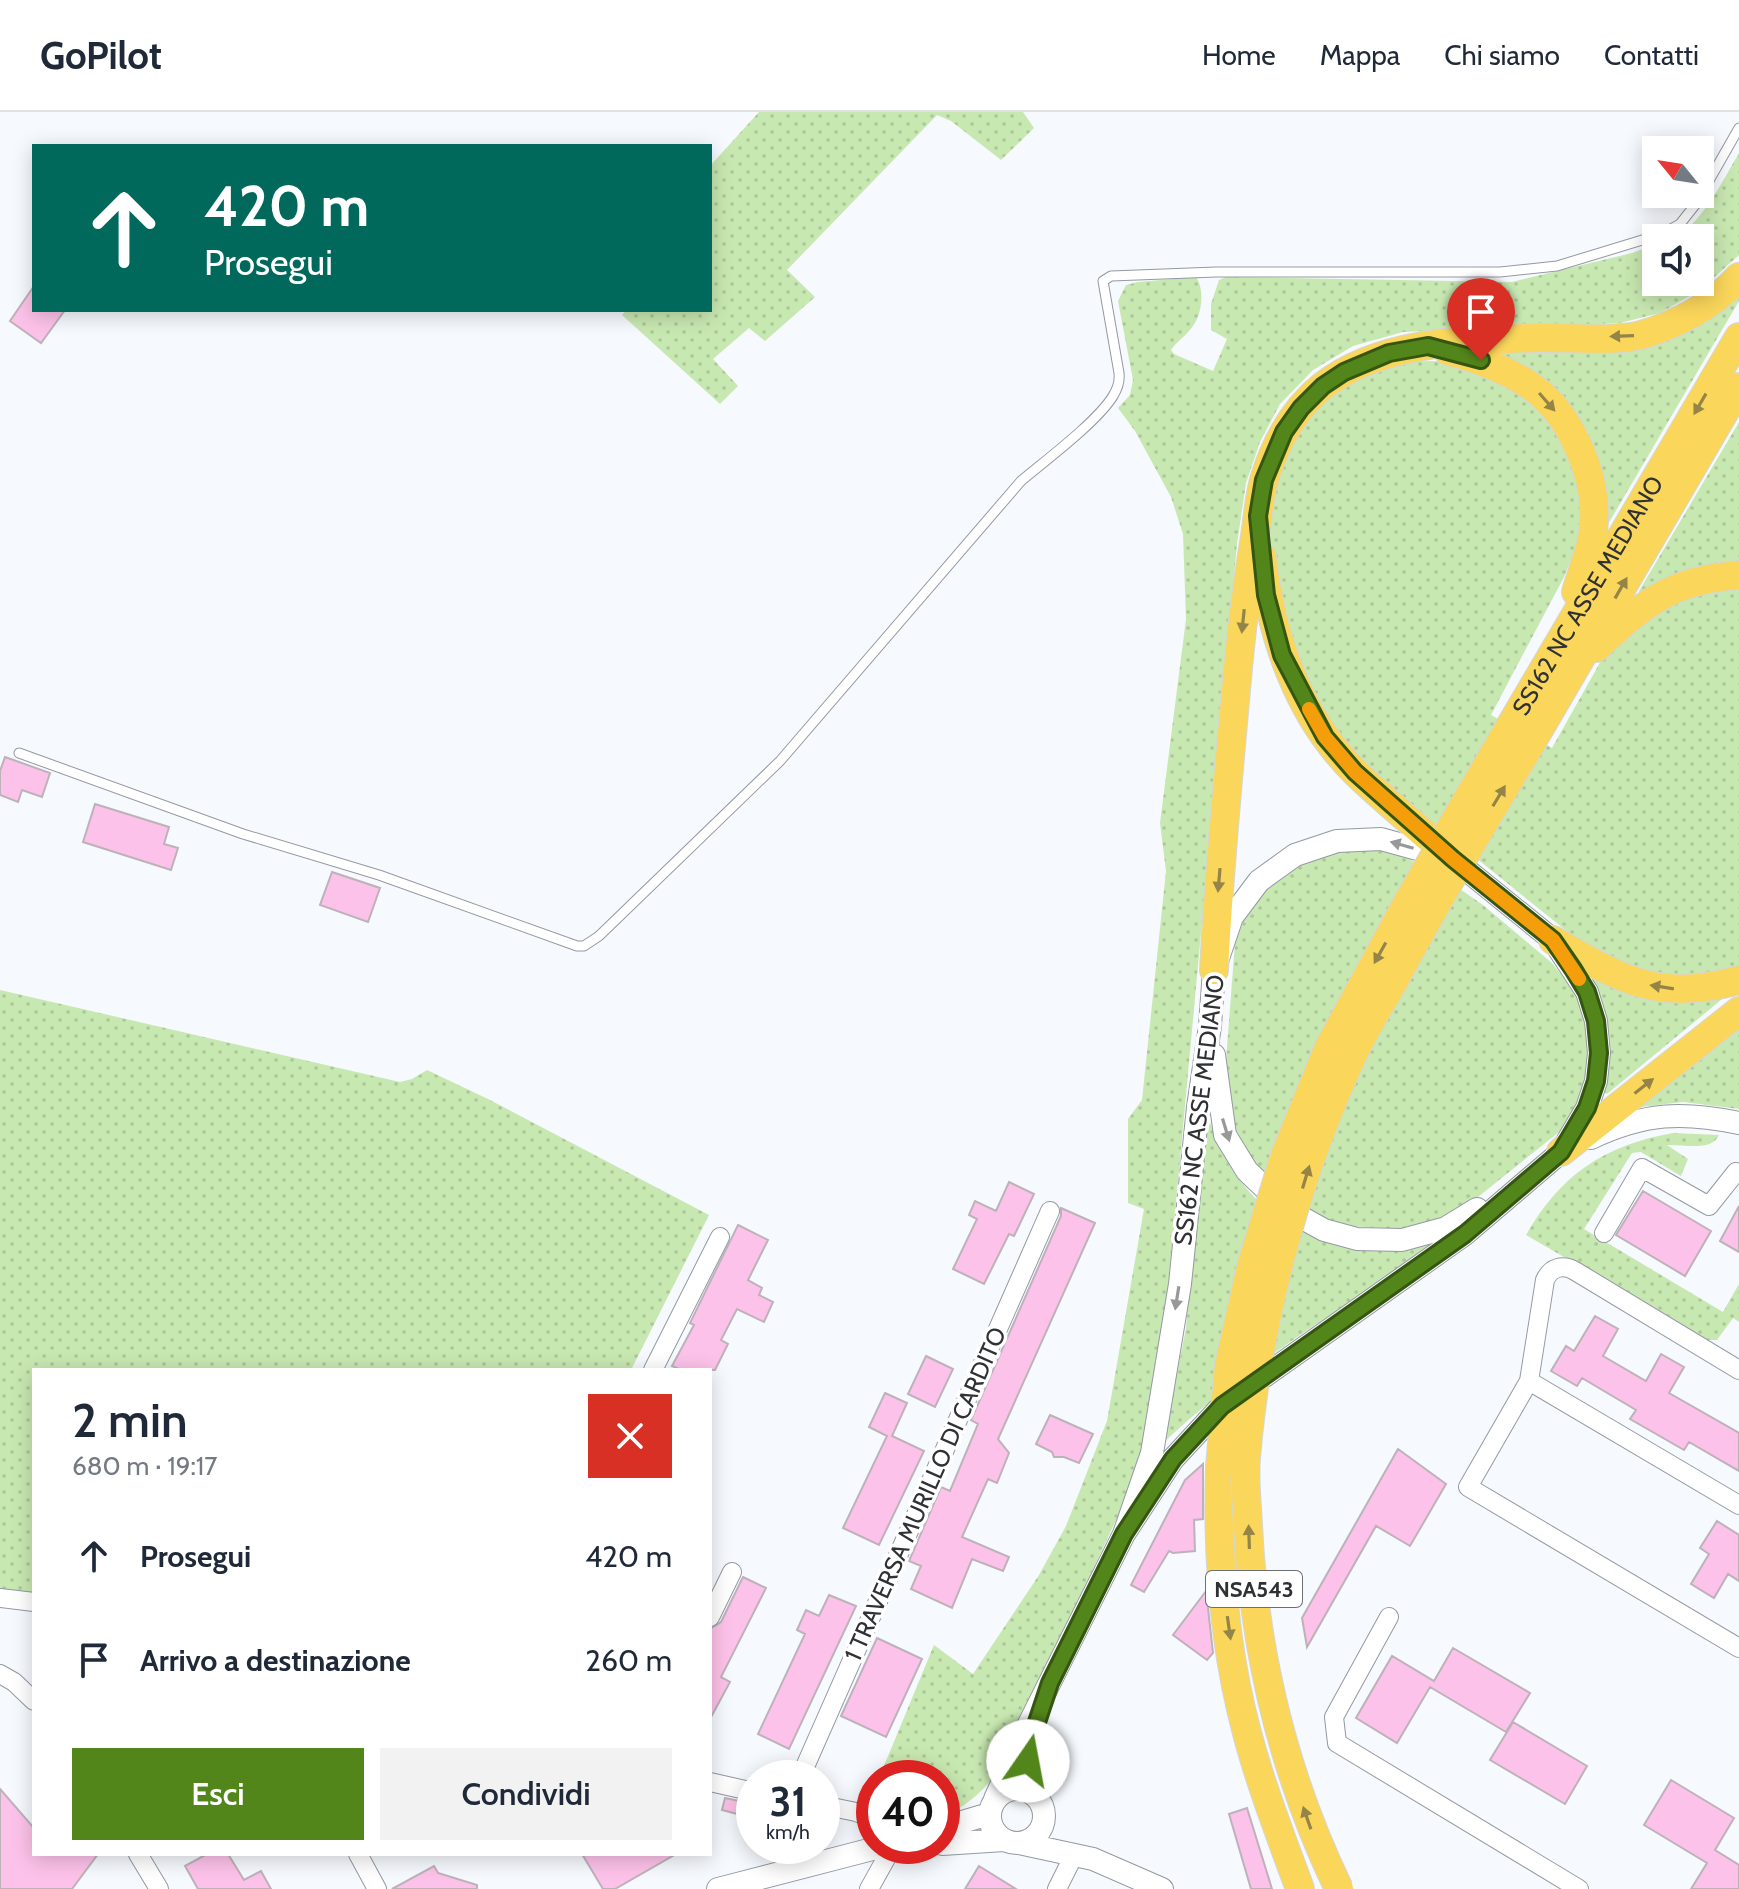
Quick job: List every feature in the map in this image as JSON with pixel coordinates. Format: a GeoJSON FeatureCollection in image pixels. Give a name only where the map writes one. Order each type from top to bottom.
{"type":"FeatureCollection","features":[{"type":"Feature","properties":{"kind":"highway"},"geometry":{"type":"LineString","coordinates":[[1214,970],[1217,896],[1243,613],[1258,516],[1264,480],[1272,459],[1284,432],[1301,408],[1323,386],[1344,372],[1389,353],[1428,346],[1534,338],[1639,335],[1679,321],[1727,290],[1739,277]]}},
{"type":"Feature","properties":{"kind":"highway","name":"SS162 NC ASSE MEDIANO"},"geometry":{"type":"LineString","coordinates":[[1339,1889],[1312,1833],[1287,1762],[1270,1695],[1249,1557],[1245,1461],[1275,1278],[1309,1165],[1349,1063],[1433,908],[1514,746],[1562,639],[1739,337]]}},
{"type":"Feature","properties":{"kind":"highway"},"geometry":{"type":"LineString","coordinates":[[1428,346],[1481,360],[1514,375],[1535,389],[1552,406],[1576,442],[1587,467],[1594,496],[1594,521],[1590,549],[1562,639]]}},
{"type":"Feature","properties":{"kind":"highway","name":"SS162 NC ASSE MEDIANO"},"geometry":{"type":"LineString","coordinates":[[1300,1889],[1267,1802],[1246,1730],[1220,1563],[1220,1467],[1229,1365],[1251,1267],[1284,1158],[1329,1047],[1410,898],[1514,746],[1575,667],[1739,387]]}},
{"type":"Feature","properties":{"kind":"highway"},"geometry":{"type":"LineString","coordinates":[[1258,516],[1266,595],[1282,655],[1325,737],[1355,772],[1453,859]]}},
{"type":"Feature","properties":{"kind":"highway"},"geometry":{"type":"LineString","coordinates":[[1575,667],[1661,593],[1706,577],[1739,575]]}},
{"type":"Feature","properties":{"kind":"highway"},"geometry":{"type":"LineString","coordinates":[[1553,940],[1618,976],[1654,986],[1681,990],[1706,989],[1739,980]]}},
{"type":"Feature","properties":{"kind":"highway"},"geometry":{"type":"LineString","coordinates":[[1561,1152],[1739,1011]]}},
{"type":"Feature","properties":{"kind":"street","name":"SS162 NC ASSE MEDIANO"},"geometry":{"type":"LineString","coordinates":[[992,1807],[1029,1724],[1124,1534],[1173,1459],[1222,1406],[1465,1234],[1561,1152],[1587,1108],[1596,1081],[1599,1053],[1596,1021],[1587,992],[1553,940],[1453,859],[1381,839],[1337,841],[1295,855],[1259,881],[1232,917],[1214,970],[1180,1284],[1152,1453],[1124,1534]]}},
{"type":"Feature","properties":{"kind":"street"},"geometry":{"type":"LineString","coordinates":[[1210,1026],[1225,1135],[1247,1171],[1288,1210],[1324,1230],[1357,1239],[1402,1240],[1446,1228],[1516,1188]]}},
{"type":"Feature","properties":{"kind":"street"},"geometry":{"type":"LineString","coordinates":[[1561,1152],[1616,1126],[1655,1116],[1702,1115],[1739,1123]]}},
{"type":"Feature","properties":{"kind":"street"},"geometry":{"type":"LineString","coordinates":[[1604,1233],[1642,1168],[1709,1206],[1736,1172],[1739,1174]]}},
{"type":"Feature","properties":{"kind":"street","name":"1 TRAVERSA MURILLO DI CARDITO"},"geometry":{"type":"LineString","coordinates":[[808,1760],[1050,1211]]}},
{"type":"Feature","properties":{"kind":"street"},"geometry":{"type":"LineString","coordinates":[[654,1368],[720,1237]]}},
{"type":"Feature","properties":{"kind":"street"},"geometry":{"type":"LineString","coordinates":[[1739,1370],[1575,1271],[1562,1267],[1551,1271],[1545,1280],[1529,1381],[1468,1487],[1739,1648]]}},
{"type":"Feature","properties":{"kind":"street"},"geometry":{"type":"LineString","coordinates":[[1529,1381],[1739,1505]]}},
{"type":"Feature","properties":{"kind":"street"},"geometry":{"type":"LineString","coordinates":[[712,1613],[732,1572]]}},
{"type":"Feature","properties":{"kind":"street"},"geometry":{"type":"LineString","coordinates":[[0,1598],[32,1602]]}},
{"type":"Feature","properties":{"kind":"street"},"geometry":{"type":"LineString","coordinates":[[1389,1617],[1334,1717],[1337,1743],[1579,1889]]}},
{"type":"Feature","properties":{"kind":"street"},"geometry":{"type":"LineString","coordinates":[[0,1674],[32,1699]]}},
{"type":"Feature","properties":{"kind":"street","name":"SS162 NC ASSE MEDIANO"},"geometry":{"type":"LineString","coordinates":[[1028,1791],[1028,1761],[1033,1734],[1050,1683]]}},
{"type":"Feature","properties":{"kind":"street"},"geometry":{"type":"LineString","coordinates":[[712,1782],[736,1788]]}},
{"type":"Feature","properties":{"kind":"street"},"geometry":{"type":"LineString","coordinates":[[960,1820],[992,1807],[1010,1789],[1028,1791],[1036,1796],[1074,1855]]}},
{"type":"Feature","properties":{"kind":"street"},"geometry":{"type":"LineString","coordinates":[[992,1807],[993,1829],[1012,1841],[1093,1859],[1162,1889]]}},
{"type":"Feature","properties":{"kind":"street"},"geometry":{"type":"LineString","coordinates":[[960,1843],[1012,1841],[1036,1835],[1041,1828],[1043,1809]]}},
{"type":"Feature","properties":{"kind":"street"},"geometry":{"type":"LineString","coordinates":[[718,1889],[856,1853]]}},
{"type":"Feature","properties":{"kind":"street"},"geometry":{"type":"LineString","coordinates":[[1057,1889],[1074,1855]]}},
{"type":"Feature","properties":{"kind":"street"},"geometry":{"type":"LineString","coordinates":[[139,1856],[159,1889]]}},
{"type":"Feature","properties":{"kind":"street"},"geometry":{"type":"LineString","coordinates":[[359,1856],[377,1889]]}},
{"type":"Feature","properties":{"kind":"street"},"geometry":{"type":"LineString","coordinates":[[869,1889],[883,1864]]}},
{"type":"Feature","properties":{"kind":"lane"},"geometry":{"type":"LineString","coordinates":[[19,753],[243,834],[379,875],[584,946],[599,936],[780,761],[1021,481],[1113,397],[1120,383],[1103,281],[1111,276],[1216,272],[1500,272],[1557,266],[1662,234],[1680,224],[1695,205],[1739,128]]}},
{"type":"Feature","properties":{"kind":"green space"},"geometry":{"type":"Polygon","coordinates":[[[759,112],[1023,112],[1034,128],[1001,160],[951,121],[937,115],[787,270],[815,297],[765,341],[749,328],[713,359],[738,386],[720,404],[622,315],[624,312],[712,312],[712,164],[759,112]]]}},
{"type":"Feature","properties":{"kind":"green space"},"geometry":{"type":"Polygon","coordinates":[[[1739,153],[1739,255],[1714,278],[1714,224],[1692,224],[1705,208],[1714,208],[1714,195],[1739,153]]]}},
{"type":"Feature","properties":{"kind":"green space"},"geometry":{"type":"Polygon","coordinates":[[[1642,249],[1642,296],[1690,296],[1660,313],[1620,323],[1403,332],[1353,346],[1313,370],[1280,404],[1260,442],[1246,483],[1237,544],[1165,1322],[1144,1448],[1125,1501],[1000,1768],[988,1784],[960,1807],[960,1760],[886,1760],[934,1645],[973,1674],[1039,1575],[1066,1526],[1107,1421],[1144,1209],[1128,1203],[1128,1119],[1142,1100],[1166,871],[1160,823],[1186,619],[1183,534],[1171,497],[1135,431],[1118,408],[1130,395],[1133,380],[1118,301],[1126,285],[1196,277],[1201,295],[1199,315],[1191,329],[1171,350],[1213,371],[1227,339],[1211,330],[1211,304],[1219,280],[1226,277],[1512,282],[1642,249]]]}},
{"type":"Feature","properties":{"kind":"green space"},"geometry":{"type":"Polygon","coordinates":[[[1739,287],[1739,301],[1604,531],[1600,485],[1489,351],[1571,348],[1739,287]]]}},
{"type":"Feature","properties":{"kind":"green space"},"geometry":{"type":"Polygon","coordinates":[[[1407,362],[1451,362],[1512,383],[1559,427],[1585,508],[1579,540],[1564,577],[1491,715],[1552,748],[1602,659],[1663,602],[1739,583],[1739,973],[1668,981],[1589,949],[1373,775],[1330,726],[1301,676],[1274,586],[1270,532],[1273,488],[1299,429],[1329,397],[1365,374],[1407,362]]]}},
{"type":"Feature","properties":{"kind":"green space"},"geometry":{"type":"Polygon","coordinates":[[[1739,422],[1739,565],[1641,595],[1639,591],[1739,422]]]}},
{"type":"Feature","properties":{"kind":"green space"},"geometry":{"type":"Polygon","coordinates":[[[1370,847],[1405,857],[1441,876],[1483,905],[1552,963],[1572,988],[1586,1016],[1591,1056],[1585,1088],[1564,1128],[1473,1201],[1447,1217],[1402,1229],[1346,1226],[1315,1214],[1255,1166],[1234,1126],[1224,1086],[1235,943],[1248,909],[1258,894],[1317,853],[1370,847]]]}},
{"type":"Feature","properties":{"kind":"green space"},"geometry":{"type":"Polygon","coordinates":[[[1592,975],[1727,995],[1607,1094],[1603,1091],[1611,1048],[1607,1019],[1592,975]]]}},
{"type":"Feature","properties":{"kind":"green space"},"geometry":{"type":"Polygon","coordinates":[[[0,990],[400,1082],[427,1070],[709,1215],[632,1368],[32,1368],[32,1596],[0,1594],[0,990]]]}},
{"type":"Feature","properties":{"kind":"green space"},"geometry":{"type":"Polygon","coordinates":[[[1739,1027],[1739,1109],[1683,1102],[1640,1107],[1739,1027]]]}},
{"type":"Feature","properties":{"kind":"green space"},"geometry":{"type":"Polygon","coordinates":[[[1204,1115],[1208,1115],[1224,1155],[1246,1188],[1260,1203],[1294,1227],[1313,1236],[1433,1239],[1438,1244],[1261,1362],[1163,1443],[1186,1328],[1204,1115]]]}},
{"type":"Feature","properties":{"kind":"green space"},"geometry":{"type":"Polygon","coordinates":[[[1673,1133],[1719,1135],[1710,1144],[1667,1145],[1688,1159],[1681,1176],[1641,1152],[1632,1153],[1584,1229],[1723,1312],[1739,1284],[1739,1322],[1733,1318],[1717,1340],[1707,1340],[1526,1235],[1554,1195],[1587,1166],[1626,1145],[1673,1133]]]}},
{"type":"Feature","properties":{"kind":"building"},"geometry":{"type":"Polygon","coordinates":[[[32,289],[32,312],[64,312],[41,343],[10,321],[32,289]]]}},
{"type":"Feature","properties":{"kind":"building"},"geometry":{"type":"Polygon","coordinates":[[[5,757],[50,773],[42,797],[22,790],[18,802],[0,795],[0,771],[5,757]]]}},
{"type":"Feature","properties":{"kind":"building"},"geometry":{"type":"Polygon","coordinates":[[[95,804],[169,827],[164,844],[178,848],[171,870],[83,842],[95,804]]]}},
{"type":"Feature","properties":{"kind":"building"},"geometry":{"type":"Polygon","coordinates":[[[332,872],[380,888],[368,922],[320,905],[332,872]]]}},
{"type":"Feature","properties":{"kind":"building"},"geometry":{"type":"Polygon","coordinates":[[[1009,1182],[1034,1194],[1014,1236],[1009,1234],[984,1284],[953,1269],[977,1219],[969,1215],[975,1201],[996,1211],[1009,1182]]]}},
{"type":"Feature","properties":{"kind":"building"},"geometry":{"type":"Polygon","coordinates":[[[1643,1191],[1711,1231],[1685,1276],[1616,1235],[1643,1191]]]}},
{"type":"Feature","properties":{"kind":"building"},"geometry":{"type":"Polygon","coordinates":[[[1739,1206],[1739,1252],[1720,1241],[1739,1206]]]}},
{"type":"Feature","properties":{"kind":"building"},"geometry":{"type":"Polygon","coordinates":[[[1061,1208],[1095,1223],[998,1439],[1009,1453],[997,1483],[988,1479],[962,1537],[1009,1557],[1003,1571],[972,1559],[952,1608],[911,1589],[921,1566],[909,1561],[941,1487],[950,1491],[978,1424],[971,1420],[1061,1216],[1061,1208]]]}},
{"type":"Feature","properties":{"kind":"building"},"geometry":{"type":"Polygon","coordinates":[[[738,1225],[768,1240],[748,1280],[762,1288],[759,1295],[773,1302],[764,1322],[737,1309],[721,1340],[728,1344],[715,1370],[672,1366],[694,1325],[690,1323],[738,1225]]]}},
{"type":"Feature","properties":{"kind":"building"},"geometry":{"type":"Polygon","coordinates":[[[1595,1316],[1618,1329],[1603,1356],[1646,1381],[1661,1354],[1684,1367],[1669,1393],[1739,1433],[1739,1471],[1689,1442],[1684,1450],[1630,1419],[1636,1410],[1582,1378],[1577,1386],[1551,1371],[1566,1346],[1574,1351],[1595,1316]]]}},
{"type":"Feature","properties":{"kind":"building"},"geometry":{"type":"Polygon","coordinates":[[[926,1356],[953,1369],[935,1407],[908,1394],[926,1356]]]}},
{"type":"Feature","properties":{"kind":"building"},"geometry":{"type":"Polygon","coordinates":[[[885,1393],[907,1403],[892,1436],[924,1451],[879,1545],[843,1528],[887,1436],[869,1427],[885,1393]]]}},
{"type":"Feature","properties":{"kind":"building"},"geometry":{"type":"Polygon","coordinates":[[[1050,1415],[1093,1434],[1079,1463],[1054,1457],[1052,1452],[1036,1444],[1050,1415]]]}},
{"type":"Feature","properties":{"kind":"building"},"geometry":{"type":"Polygon","coordinates":[[[1398,1449],[1446,1484],[1410,1546],[1376,1526],[1307,1647],[1302,1618],[1398,1449]]]}},
{"type":"Feature","properties":{"kind":"building"},"geometry":{"type":"Polygon","coordinates":[[[1203,1464],[1203,1519],[1194,1520],[1195,1551],[1169,1551],[1144,1592],[1131,1585],[1185,1480],[1203,1464]]]}},
{"type":"Feature","properties":{"kind":"building"},"geometry":{"type":"Polygon","coordinates":[[[1717,1521],[1739,1535],[1739,1581],[1728,1574],[1714,1598],[1691,1584],[1709,1554],[1700,1548],[1717,1521]]]}},
{"type":"Feature","properties":{"kind":"building"},"geometry":{"type":"Polygon","coordinates":[[[743,1577],[766,1588],[721,1677],[730,1682],[712,1715],[712,1628],[721,1622],[743,1577]]]}},
{"type":"Feature","properties":{"kind":"building"},"geometry":{"type":"Polygon","coordinates":[[[1206,1591],[1213,1653],[1207,1660],[1173,1635],[1206,1591]]]}},
{"type":"Feature","properties":{"kind":"building"},"geometry":{"type":"Polygon","coordinates":[[[829,1595],[856,1606],[789,1749],[758,1734],[805,1634],[797,1630],[806,1610],[819,1616],[829,1595]]]}},
{"type":"Feature","properties":{"kind":"building"},"geometry":{"type":"Polygon","coordinates":[[[877,1638],[922,1659],[886,1737],[841,1716],[877,1638]]]}},
{"type":"Feature","properties":{"kind":"building"},"geometry":{"type":"Polygon","coordinates":[[[1453,1648],[1530,1693],[1506,1732],[1430,1687],[1397,1743],[1356,1718],[1392,1656],[1434,1681],[1453,1648]]]}},
{"type":"Feature","properties":{"kind":"building"},"geometry":{"type":"Polygon","coordinates":[[[1513,1722],[1587,1766],[1565,1804],[1490,1760],[1513,1722]]]}},
{"type":"Feature","properties":{"kind":"building"},"geometry":{"type":"Polygon","coordinates":[[[1671,1780],[1734,1818],[1715,1850],[1739,1865],[1739,1889],[1691,1889],[1707,1863],[1644,1825],[1671,1780]]]}},
{"type":"Feature","properties":{"kind":"building"},"geometry":{"type":"Polygon","coordinates":[[[0,1789],[32,1826],[32,1856],[97,1856],[72,1889],[0,1889],[0,1789]]]}},
{"type":"Feature","properties":{"kind":"building"},"geometry":{"type":"Polygon","coordinates":[[[725,1798],[736,1800],[736,1814],[722,1810],[725,1798]]]}},
{"type":"Feature","properties":{"kind":"building"},"geometry":{"type":"Polygon","coordinates":[[[1247,1808],[1272,1889],[1251,1889],[1229,1814],[1247,1808]]]}},
{"type":"Feature","properties":{"kind":"building"},"geometry":{"type":"Polygon","coordinates":[[[203,1856],[229,1856],[244,1880],[261,1871],[271,1889],[198,1889],[185,1866],[203,1856]]]}},
{"type":"Feature","properties":{"kind":"building"},"geometry":{"type":"Polygon","coordinates":[[[583,1856],[673,1856],[615,1889],[603,1889],[583,1856]]]}},
{"type":"Feature","properties":{"kind":"building"},"geometry":{"type":"Polygon","coordinates":[[[434,1866],[438,1873],[477,1885],[477,1889],[392,1889],[434,1866]]]}},
{"type":"Feature","properties":{"kind":"building"},"geometry":{"type":"Polygon","coordinates":[[[979,1866],[1016,1889],[965,1889],[979,1866]]]}},
{"type":"Feature","properties":{"kind":"slow traffic"},"geometry":{"type":"LineString","coordinates":[[1309,709],[1325,737],[1355,772],[1453,859],[1553,940],[1579,979]]}},
{"type":"Feature","properties":{"kind":"route"},"geometry":{"type":"LineString","coordinates":[[1028,1761],[1033,1734],[1050,1683],[1124,1534],[1173,1459],[1222,1406],[1465,1234],[1561,1152],[1587,1108],[1596,1081],[1599,1053],[1596,1021],[1587,992],[1573,969],[1553,940],[1453,859],[1355,772],[1325,737],[1282,655],[1266,595],[1258,516],[1264,480],[1284,432],[1301,408],[1323,386],[1344,372],[1389,353],[1428,346],[1481,360]]}}]}
